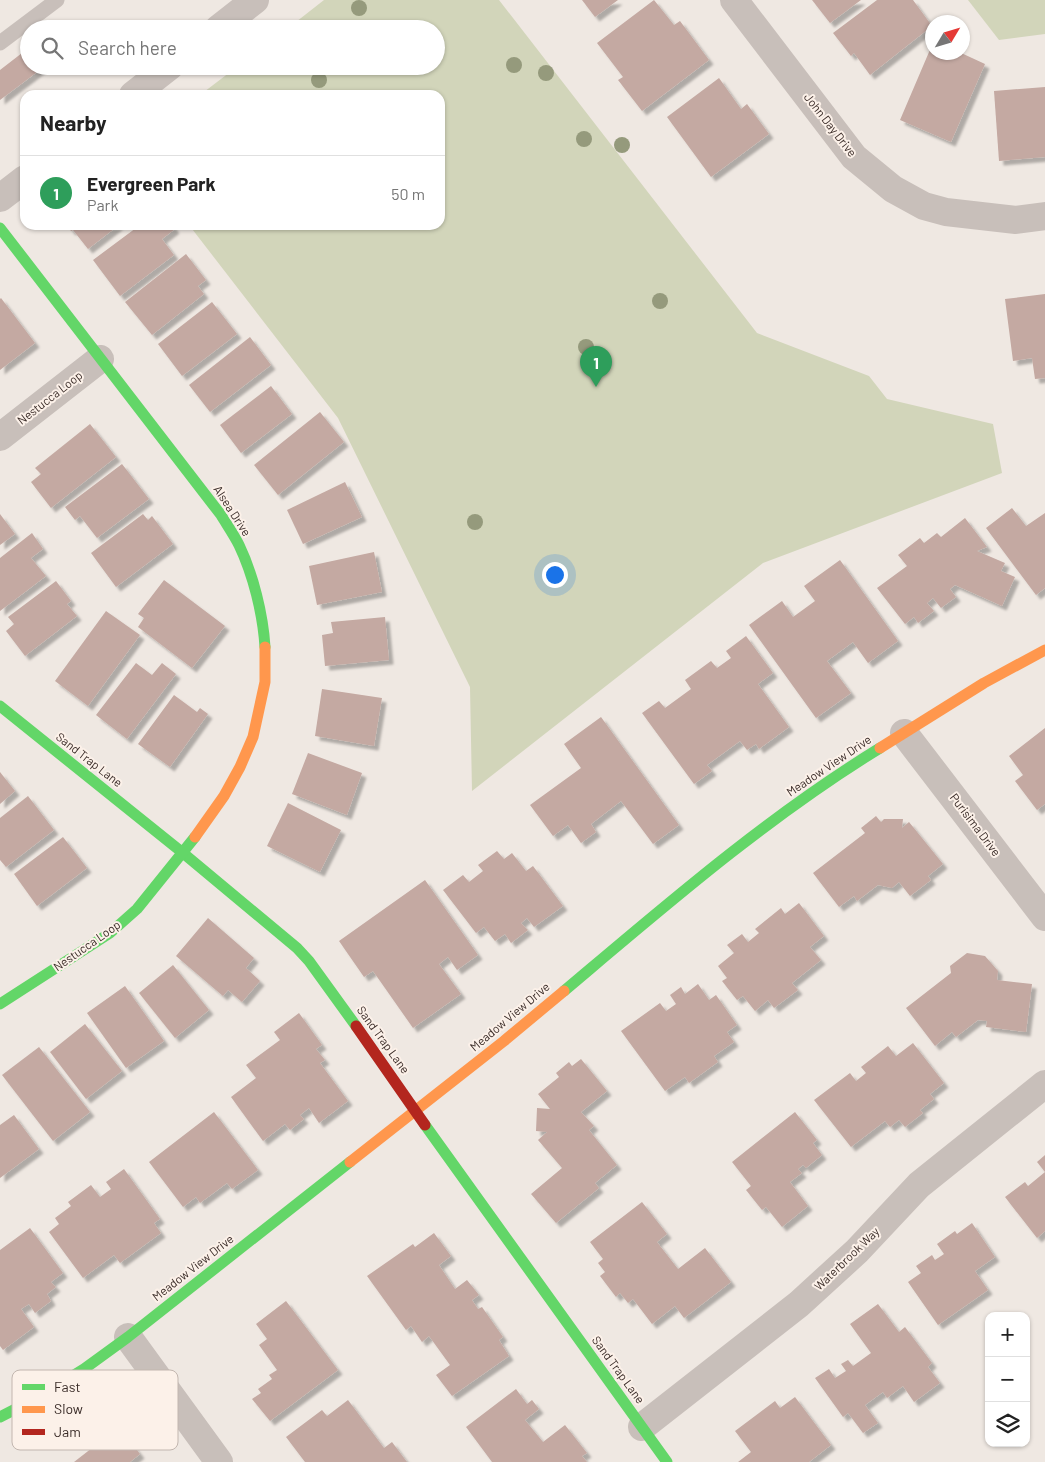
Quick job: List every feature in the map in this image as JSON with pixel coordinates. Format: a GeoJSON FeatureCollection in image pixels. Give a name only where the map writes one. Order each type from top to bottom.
{"type":"FeatureCollection","features":[{"type":"Feature","properties":{"kind":"street"},"geometry":{"type":"LineString","coordinates":[[229,20],[254,0]]}},
{"type":"Feature","properties":{"kind":"street","name":"John Day Drive"},"geometry":{"type":"LineString","coordinates":[[734,0],[854,157],[893,189],[924,206],[946,212],[1016,220],[1045,216]]}},
{"type":"Feature","properties":{"kind":"street"},"geometry":{"type":"LineString","coordinates":[[139,90],[159,75]]}},
{"type":"Feature","properties":{"kind":"street"},"geometry":{"type":"LineString","coordinates":[[0,198],[20,183]]}},
{"type":"Feature","properties":{"kind":"street","name":"Alsea Drive"},"geometry":{"type":"LineString","coordinates":[[0,228],[220,514],[238,545],[250,573],[264,628],[266,654],[265,682],[253,738],[224,796],[183,853]]}},
{"type":"Feature","properties":{"kind":"street","name":"Nestucca Loop"},"geometry":{"type":"LineString","coordinates":[[0,437],[100,358]]}},
{"type":"Feature","properties":{"kind":"street","name":"Meadow View Drive"},"geometry":{"type":"LineString","coordinates":[[82,1370],[128,1337],[504,1041],[707,870],[837,774],[984,683],[1045,650]]}},
{"type":"Feature","properties":{"kind":"street","name":"Sand Trap Lane"},"geometry":{"type":"LineString","coordinates":[[0,706],[298,948],[390,1073],[415,1111],[667,1462]]}},
{"type":"Feature","properties":{"kind":"street","name":"Purisima Drive"},"geometry":{"type":"LineString","coordinates":[[904,733],[1045,917]]}},
{"type":"Feature","properties":{"kind":"street","name":"Nestucca Loop"},"geometry":{"type":"LineString","coordinates":[[0,1004],[110,933],[137,909],[183,853]]}},
{"type":"Feature","properties":{"kind":"street","name":"Waterbrook Way"},"geometry":{"type":"LineString","coordinates":[[642,1427],[799,1304],[850,1257],[919,1185],[1045,1084]]}},
{"type":"Feature","properties":{"kind":"street"},"geometry":{"type":"LineString","coordinates":[[128,1337],[152,1370]]}},
{"type":"Feature","properties":{"kind":"street"},"geometry":{"type":"LineString","coordinates":[[178,1406],[219,1462]]}},
{"type":"Feature","properties":{"kind":"street","name":"Meadow View Drive"},"geometry":{"type":"LineString","coordinates":[[0,1417],[12,1411]]}},
{"type":"Feature","properties":{"kind":"lane"},"geometry":{"type":"LineString","coordinates":[[30,20],[57,0]]}},
{"type":"Feature","properties":{"kind":"lane"},"geometry":{"type":"LineString","coordinates":[[0,43],[20,28]]}},
{"type":"Feature","properties":{"kind":"green space"},"geometry":{"type":"Polygon","coordinates":[[[324,0],[499,0],[757,333],[869,376],[887,399],[993,424],[1002,473],[763,563],[472,791],[470,687],[338,418],[193,230],[445,230],[445,90],[207,90],[226,75],[445,75],[445,20],[298,20],[324,0]]]}},
{"type":"Feature","properties":{"kind":"green space"},"geometry":{"type":"Polygon","coordinates":[[[968,0],[1045,0],[1045,34],[999,40],[968,0]]]}},
{"type":"Feature","properties":{"kind":"building"},"geometry":{"type":"Polygon","coordinates":[[[582,0],[618,0],[595,17],[582,0]]]}},
{"type":"Feature","properties":{"kind":"building"},"geometry":{"type":"Polygon","coordinates":[[[654,0],[674,25],[680,21],[709,60],[642,111],[618,80],[623,77],[597,43],[654,0]]]}},
{"type":"Feature","properties":{"kind":"building"},"geometry":{"type":"Polygon","coordinates":[[[812,0],[861,0],[830,23],[812,0]]]}},
{"type":"Feature","properties":{"kind":"building"},"geometry":{"type":"Polygon","coordinates":[[[877,0],[913,0],[925,16],[925,32],[870,75],[854,53],[851,56],[833,33],[877,0]]]}},
{"type":"Feature","properties":{"kind":"building"},"geometry":{"type":"Polygon","coordinates":[[[20,55],[20,75],[33,75],[0,100],[0,70],[20,55]]]}},
{"type":"Feature","properties":{"kind":"building"},"geometry":{"type":"Polygon","coordinates":[[[970,57],[985,64],[951,142],[900,120],[926,60],[970,60],[970,57]]]}},
{"type":"Feature","properties":{"kind":"building"},"geometry":{"type":"Polygon","coordinates":[[[719,78],[741,109],[747,104],[769,134],[711,177],[667,117],[719,78]]]}},
{"type":"Feature","properties":{"kind":"building"},"geometry":{"type":"Polygon","coordinates":[[[1045,87],[1045,157],[999,161],[994,91],[1045,87]]]}},
{"type":"Feature","properties":{"kind":"building"},"geometry":{"type":"Polygon","coordinates":[[[73,230],[113,230],[88,249],[73,230]]]}},
{"type":"Feature","properties":{"kind":"building"},"geometry":{"type":"Polygon","coordinates":[[[133,230],[174,230],[162,239],[174,255],[120,296],[93,260],[133,230]]]}},
{"type":"Feature","properties":{"kind":"building"},"geometry":{"type":"Polygon","coordinates":[[[186,254],[206,280],[198,286],[204,294],[152,335],[125,302],[186,254]]]}},
{"type":"Feature","properties":{"kind":"building"},"geometry":{"type":"Polygon","coordinates":[[[1045,294],[1045,378],[1035,379],[1032,358],[1013,361],[1005,299],[1045,294]]]}},
{"type":"Feature","properties":{"kind":"building"},"geometry":{"type":"Polygon","coordinates":[[[0,299],[35,343],[0,370],[0,299]]]}},
{"type":"Feature","properties":{"kind":"building"},"geometry":{"type":"Polygon","coordinates":[[[212,302],[237,334],[182,376],[158,344],[212,302]]]}},
{"type":"Feature","properties":{"kind":"building"},"geometry":{"type":"Polygon","coordinates":[[[250,337],[271,365],[210,412],[189,385],[250,337]]]}},
{"type":"Feature","properties":{"kind":"building"},"geometry":{"type":"Polygon","coordinates":[[[271,386],[292,414],[241,453],[220,425],[271,386]]]}},
{"type":"Feature","properties":{"kind":"building"},"geometry":{"type":"Polygon","coordinates":[[[320,412],[344,442],[278,495],[254,465],[320,412]]]}},
{"type":"Feature","properties":{"kind":"building"},"geometry":{"type":"Polygon","coordinates":[[[90,424],[116,457],[51,508],[31,482],[41,474],[35,468],[90,424]]]}},
{"type":"Feature","properties":{"kind":"building"},"geometry":{"type":"Polygon","coordinates":[[[122,464],[149,499],[97,538],[80,516],[75,520],[65,507],[122,464]]]}},
{"type":"Feature","properties":{"kind":"building"},"geometry":{"type":"Polygon","coordinates":[[[345,482],[362,517],[303,544],[287,510],[345,482]]]}},
{"type":"Feature","properties":{"kind":"building"},"geometry":{"type":"Polygon","coordinates":[[[1012,508],[1026,526],[1045,513],[1045,588],[1036,595],[986,528],[1012,508]]]}},
{"type":"Feature","properties":{"kind":"building"},"geometry":{"type":"Polygon","coordinates":[[[0,514],[15,534],[0,545],[0,514]]]}},
{"type":"Feature","properties":{"kind":"building"},"geometry":{"type":"Polygon","coordinates":[[[143,514],[148,520],[152,516],[173,544],[116,587],[91,553],[143,514]]]}},
{"type":"Feature","properties":{"kind":"building"},"geometry":{"type":"Polygon","coordinates":[[[965,518],[987,547],[977,551],[1005,563],[1001,571],[1015,577],[1002,606],[955,585],[950,589],[956,597],[941,608],[933,598],[927,603],[934,611],[918,623],[914,617],[905,624],[877,588],[907,566],[898,555],[920,538],[924,543],[937,533],[941,537],[965,518]]]}},
{"type":"Feature","properties":{"kind":"building"},"geometry":{"type":"Polygon","coordinates":[[[32,533],[43,549],[31,558],[46,576],[0,611],[0,558],[32,533]]]}},
{"type":"Feature","properties":{"kind":"building"},"geometry":{"type":"Polygon","coordinates":[[[374,552],[382,592],[317,605],[309,566],[374,552]]]}},
{"type":"Feature","properties":{"kind":"building"},"geometry":{"type":"Polygon","coordinates":[[[840,560],[898,641],[868,663],[853,642],[827,661],[851,693],[816,718],[749,625],[782,601],[793,617],[815,601],[804,586],[840,560]]]}},
{"type":"Feature","properties":{"kind":"building"},"geometry":{"type":"Polygon","coordinates":[[[164,580],[225,626],[192,668],[138,627],[144,618],[138,614],[164,580]]]}},
{"type":"Feature","properties":{"kind":"building"},"geometry":{"type":"Polygon","coordinates":[[[56,581],[71,601],[67,604],[77,616],[25,656],[6,631],[14,624],[8,617],[56,581]]]}},
{"type":"Feature","properties":{"kind":"building"},"geometry":{"type":"Polygon","coordinates":[[[106,611],[140,635],[88,706],[55,681],[106,611]]]}},
{"type":"Feature","properties":{"kind":"building"},"geometry":{"type":"Polygon","coordinates":[[[385,617],[389,660],[325,666],[322,635],[333,633],[331,622],[385,617]]]}},
{"type":"Feature","properties":{"kind":"building"},"geometry":{"type":"Polygon","coordinates":[[[746,636],[773,673],[758,684],[789,727],[759,749],[756,744],[747,750],[740,741],[707,765],[712,771],[694,784],[642,713],[659,701],[665,708],[691,689],[685,680],[711,661],[717,668],[731,658],[726,651],[746,636]]]}},
{"type":"Feature","properties":{"kind":"building"},"geometry":{"type":"Polygon","coordinates":[[[136,663],[152,675],[162,663],[176,674],[127,739],[96,715],[136,663]]]}},
{"type":"Feature","properties":{"kind":"building"},"geometry":{"type":"Polygon","coordinates":[[[322,689],[382,698],[374,746],[315,736],[322,689]]]}},
{"type":"Feature","properties":{"kind":"building"},"geometry":{"type":"Polygon","coordinates":[[[174,695],[197,712],[200,708],[208,714],[170,767],[138,744],[174,695]]]}},
{"type":"Feature","properties":{"kind":"building"},"geometry":{"type":"Polygon","coordinates":[[[601,717],[679,825],[653,844],[621,801],[591,824],[596,832],[581,843],[568,825],[553,836],[530,805],[581,768],[564,744],[601,717]]]}},
{"type":"Feature","properties":{"kind":"building"},"geometry":{"type":"Polygon","coordinates":[[[1045,728],[1045,804],[1037,810],[1015,781],[1023,775],[1009,756],[1045,728]]]}},
{"type":"Feature","properties":{"kind":"building"},"geometry":{"type":"Polygon","coordinates":[[[308,753],[362,773],[347,815],[292,794],[308,753]]]}},
{"type":"Feature","properties":{"kind":"building"},"geometry":{"type":"Polygon","coordinates":[[[0,772],[15,791],[0,804],[0,772]]]}},
{"type":"Feature","properties":{"kind":"building"},"geometry":{"type":"Polygon","coordinates":[[[28,796],[54,830],[6,867],[0,860],[0,818],[28,796]]]}},
{"type":"Feature","properties":{"kind":"building"},"geometry":{"type":"Polygon","coordinates":[[[288,803],[341,830],[320,872],[267,846],[288,803]]]}},
{"type":"Feature","properties":{"kind":"building"},"geometry":{"type":"Polygon","coordinates":[[[876,816],[881,822],[884,819],[903,819],[902,828],[909,822],[943,864],[928,876],[931,880],[910,896],[899,882],[892,888],[878,885],[857,901],[854,896],[839,907],[813,873],[865,833],[861,828],[876,816]]]}},
{"type":"Feature","properties":{"kind":"building"},"geometry":{"type":"Polygon","coordinates":[[[63,837],[87,868],[37,906],[14,874],[63,837]]]}},
{"type":"Feature","properties":{"kind":"building"},"geometry":{"type":"Polygon","coordinates":[[[497,851],[504,859],[512,853],[526,871],[533,866],[563,906],[534,927],[527,918],[521,923],[528,930],[511,943],[505,934],[495,941],[484,927],[476,933],[443,890],[463,875],[469,882],[483,871],[478,865],[497,851]]]}},
{"type":"Feature","properties":{"kind":"building"},"geometry":{"type":"Polygon","coordinates":[[[425,880],[478,955],[457,970],[448,957],[439,964],[461,994],[413,1028],[373,971],[364,977],[339,941],[425,880]]]}},
{"type":"Feature","properties":{"kind":"building"},"geometry":{"type":"Polygon","coordinates":[[[799,903],[824,936],[810,947],[821,960],[792,983],[798,990],[774,1008],[768,1000],[755,1011],[743,996],[737,1000],[722,981],[727,978],[718,966],[734,953],[727,945],[742,934],[748,942],[759,933],[755,929],[781,908],[785,914],[799,903]]]}},
{"type":"Feature","properties":{"kind":"building"},"geometry":{"type":"Polygon","coordinates":[[[208,918],[254,958],[246,968],[260,981],[242,1002],[228,990],[223,996],[176,956],[208,918]]]}},
{"type":"Feature","properties":{"kind":"building"},"geometry":{"type":"Polygon","coordinates":[[[967,953],[985,956],[998,971],[997,980],[1032,984],[1026,1032],[986,1027],[987,1021],[978,1020],[956,1037],[952,1032],[935,1046],[906,1008],[951,973],[950,966],[967,953]]]}},
{"type":"Feature","properties":{"kind":"building"},"geometry":{"type":"Polygon","coordinates":[[[173,965],[209,1010],[175,1038],[139,993],[173,965]]]}},
{"type":"Feature","properties":{"kind":"building"},"geometry":{"type":"Polygon","coordinates":[[[698,984],[709,1000],[716,995],[737,1025],[727,1032],[734,1042],[714,1056],[718,1062],[689,1083],[685,1077],[665,1091],[621,1031],[660,1003],[666,1011],[676,1004],[670,995],[681,987],[685,994],[698,984]]]}},
{"type":"Feature","properties":{"kind":"building"},"geometry":{"type":"Polygon","coordinates":[[[125,986],[164,1041],[126,1068],[87,1013],[125,986]]]}},
{"type":"Feature","properties":{"kind":"building"},"geometry":{"type":"Polygon","coordinates":[[[299,1013],[322,1045],[316,1049],[325,1060],[320,1063],[348,1101],[319,1123],[309,1108],[300,1115],[304,1119],[290,1130],[285,1124],[263,1141],[231,1097],[256,1078],[246,1065],[280,1040],[274,1032],[299,1013]]]}},
{"type":"Feature","properties":{"kind":"building"},"geometry":{"type":"Polygon","coordinates":[[[85,1024],[122,1071],[86,1099],[50,1052],[85,1024]]]}},
{"type":"Feature","properties":{"kind":"building"},"geometry":{"type":"Polygon","coordinates":[[[913,1043],[944,1083],[930,1094],[934,1099],[920,1110],[923,1113],[905,1127],[899,1120],[890,1127],[885,1121],[851,1147],[814,1100],[850,1073],[856,1081],[866,1073],[861,1067],[888,1046],[896,1056],[913,1043]]]}},
{"type":"Feature","properties":{"kind":"building"},"geometry":{"type":"Polygon","coordinates":[[[39,1047],[90,1112],[53,1141],[2,1075],[39,1047]]]}},
{"type":"Feature","properties":{"kind":"building"},"geometry":{"type":"Polygon","coordinates":[[[581,1059],[607,1091],[581,1112],[594,1126],[589,1130],[617,1165],[595,1183],[599,1188],[556,1223],[531,1194],[562,1168],[538,1140],[547,1132],[536,1131],[537,1108],[550,1109],[538,1094],[559,1077],[556,1073],[569,1062],[572,1066],[581,1059]]]}},
{"type":"Feature","properties":{"kind":"building"},"geometry":{"type":"Polygon","coordinates":[[[214,1112],[258,1170],[232,1189],[227,1183],[200,1203],[196,1197],[183,1207],[149,1162],[214,1112]]]}},
{"type":"Feature","properties":{"kind":"building"},"geometry":{"type":"Polygon","coordinates":[[[795,1112],[817,1140],[813,1143],[822,1155],[806,1168],[803,1165],[798,1169],[802,1173],[790,1182],[808,1206],[782,1227],[766,1207],[762,1210],[746,1190],[751,1186],[732,1162],[795,1112]]]}},
{"type":"Feature","properties":{"kind":"building"},"geometry":{"type":"Polygon","coordinates":[[[14,1115],[39,1149],[0,1178],[0,1125],[14,1115]]]}},
{"type":"Feature","properties":{"kind":"building"},"geometry":{"type":"Polygon","coordinates":[[[1045,1155],[1045,1172],[1037,1162],[1045,1155]]]}},
{"type":"Feature","properties":{"kind":"building"},"geometry":{"type":"Polygon","coordinates":[[[124,1169],[160,1219],[154,1223],[161,1233],[120,1263],[114,1255],[83,1278],[49,1232],[59,1224],[55,1218],[71,1206],[68,1202],[91,1185],[100,1197],[111,1189],[106,1182],[124,1169]]]}},
{"type":"Feature","properties":{"kind":"building"},"geometry":{"type":"Polygon","coordinates":[[[1045,1172],[1045,1231],[1037,1238],[1005,1197],[1025,1182],[1028,1186],[1045,1172]]]}},
{"type":"Feature","properties":{"kind":"building"},"geometry":{"type":"Polygon","coordinates":[[[642,1202],[667,1234],[657,1242],[678,1269],[705,1248],[731,1282],[684,1318],[675,1306],[652,1324],[633,1299],[628,1303],[620,1293],[616,1297],[600,1276],[605,1272],[598,1263],[603,1259],[590,1242],[642,1202]]]}},
{"type":"Feature","properties":{"kind":"building"},"geometry":{"type":"Polygon","coordinates":[[[972,1223],[995,1257],[975,1271],[988,1290],[938,1325],[908,1282],[921,1273],[916,1266],[932,1255],[935,1260],[944,1254],[937,1244],[955,1231],[957,1234],[972,1223]]]}},
{"type":"Feature","properties":{"kind":"building"},"geometry":{"type":"Polygon","coordinates":[[[30,1228],[63,1273],[51,1282],[56,1287],[47,1294],[51,1301],[35,1313],[29,1304],[21,1309],[34,1327],[3,1350],[0,1346],[0,1250],[30,1228]]]}},
{"type":"Feature","properties":{"kind":"building"},"geometry":{"type":"Polygon","coordinates":[[[434,1233],[451,1256],[439,1265],[455,1289],[467,1280],[479,1295],[472,1300],[478,1309],[482,1307],[503,1337],[499,1340],[509,1356],[452,1396],[436,1375],[450,1365],[429,1336],[422,1342],[411,1326],[406,1330],[367,1276],[413,1244],[415,1247],[434,1233]]]}},
{"type":"Feature","properties":{"kind":"building"},"geometry":{"type":"Polygon","coordinates":[[[286,1301],[338,1370],[270,1421],[252,1399],[261,1393],[258,1389],[272,1379],[269,1375],[277,1370],[259,1345],[267,1339],[256,1324],[286,1301]]]}},
{"type":"Feature","properties":{"kind":"building"},"geometry":{"type":"Polygon","coordinates":[[[878,1304],[899,1332],[905,1327],[932,1363],[928,1367],[940,1383],[914,1402],[903,1386],[887,1398],[883,1392],[865,1405],[878,1423],[863,1433],[848,1413],[843,1417],[815,1378],[829,1369],[835,1378],[846,1371],[841,1364],[848,1360],[853,1366],[871,1353],[850,1324],[878,1304]]]}},
{"type":"Feature","properties":{"kind":"building"},"geometry":{"type":"Polygon","coordinates":[[[516,1389],[527,1404],[532,1400],[539,1409],[525,1420],[543,1442],[565,1425],[587,1453],[582,1456],[587,1462],[492,1462],[466,1427],[516,1389]]]}},
{"type":"Feature","properties":{"kind":"building"},"geometry":{"type":"Polygon","coordinates":[[[795,1397],[831,1445],[809,1462],[738,1462],[751,1452],[735,1431],[775,1401],[780,1408],[795,1397]]]}},
{"type":"Feature","properties":{"kind":"building"},"geometry":{"type":"Polygon","coordinates":[[[348,1400],[384,1448],[392,1442],[407,1462],[305,1462],[286,1437],[322,1410],[327,1416],[348,1400]]]}},
{"type":"Feature","properties":{"kind":"building"},"geometry":{"type":"Polygon","coordinates":[[[89,1450],[137,1450],[140,1454],[130,1462],[74,1462],[89,1450]]]}},
{"type":"Feature","properties":{"kind":"traffic: fast"},"geometry":{"type":"LineString","coordinates":[[0,228],[221,515],[239,545],[249,569],[260,608],[265,647]]}},
{"type":"Feature","properties":{"kind":"traffic: fast"},"geometry":{"type":"LineString","coordinates":[[0,706],[183,853],[297,948],[309,961],[356,1026]]}},
{"type":"Feature","properties":{"kind":"traffic: fast"},"geometry":{"type":"LineString","coordinates":[[564,991],[757,833],[797,803],[880,748]]}},
{"type":"Feature","properties":{"kind":"traffic: fast"},"geometry":{"type":"LineString","coordinates":[[0,1004],[110,933],[137,909],[195,837]]}},
{"type":"Feature","properties":{"kind":"traffic: fast"},"geometry":{"type":"LineString","coordinates":[[425,1125],[667,1462]]}},
{"type":"Feature","properties":{"kind":"traffic: fast"},"geometry":{"type":"LineString","coordinates":[[82,1370],[128,1337],[350,1162]]}},
{"type":"Feature","properties":{"kind":"traffic: fast"},"geometry":{"type":"LineString","coordinates":[[0,1417],[12,1411]]}},
{"type":"Feature","properties":{"kind":"traffic: slow"},"geometry":{"type":"LineString","coordinates":[[195,837],[224,796],[240,767],[253,737],[265,682],[265,647]]}},
{"type":"Feature","properties":{"kind":"traffic: slow"},"geometry":{"type":"LineString","coordinates":[[880,748],[984,683],[1045,650]]}},
{"type":"Feature","properties":{"kind":"traffic: slow"},"geometry":{"type":"LineString","coordinates":[[350,1162],[504,1041],[564,991]]}},
{"type":"Feature","properties":{"kind":"traffic: jam"},"geometry":{"type":"LineString","coordinates":[[356,1026],[425,1125]]}},
{"type":"Feature","properties":{"kind":"place","name":"Evergreen Park"},"geometry":{"type":"Point","coordinates":[596,387]}}]}
